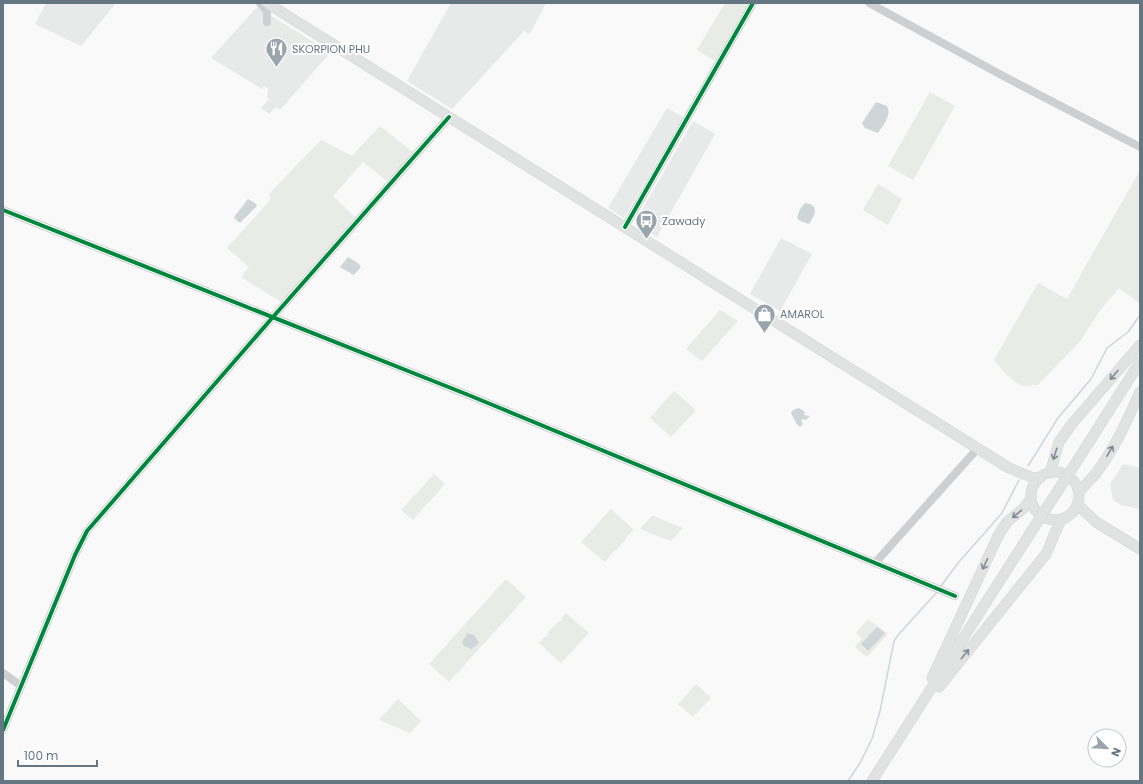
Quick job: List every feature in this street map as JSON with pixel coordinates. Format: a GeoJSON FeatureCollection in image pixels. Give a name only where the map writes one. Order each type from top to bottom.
{"type":"FeatureCollection","features":[{"type":"Feature","properties":{"kind":"main road"},"geometry":{"type":"LineString","coordinates":[[267,3],[1009,468],[1029,485],[1036,510],[1045,518],[1050,520],[1062,519]]}},
{"type":"Feature","properties":{"kind":"main road"},"geometry":{"type":"LineString","coordinates":[[1050,473],[1059,442],[1070,425],[1140,346]]}},
{"type":"Feature","properties":{"kind":"main road"},"geometry":{"type":"LineString","coordinates":[[872,781],[1140,362]]}},
{"type":"Feature","properties":{"kind":"main road"},"geometry":{"type":"LineString","coordinates":[[1078,493],[1096,473],[1105,460],[1140,392]]}},
{"type":"Feature","properties":{"kind":"main road"},"geometry":{"type":"LineString","coordinates":[[914,716],[931,698],[1046,554],[1058,525],[1062,519],[1072,513],[1077,504],[1078,493],[1076,485],[1072,479],[1065,475],[1050,473],[1034,478],[1009,468]]}},
{"type":"Feature","properties":{"kind":"main road"},"geometry":{"type":"LineString","coordinates":[[914,716],[998,536],[1008,522],[1024,508],[1032,495],[1035,484],[1041,477]]}},
{"type":"Feature","properties":{"kind":"main road"},"geometry":{"type":"LineString","coordinates":[[1077,504],[1096,522]]}},
{"type":"Feature","properties":{"kind":"main road"},"geometry":{"type":"LineString","coordinates":[[1072,513],[1096,522],[1140,549]]}},
{"type":"Feature","properties":{"kind":"street"},"geometry":{"type":"LineString","coordinates":[[260,3],[267,11],[267,22]]}},
{"type":"Feature","properties":{"kind":"street"},"geometry":{"type":"LineString","coordinates":[[625,227],[753,3]]}},
{"type":"Feature","properties":{"kind":"street"},"geometry":{"type":"LineString","coordinates":[[869,3],[1007,78],[1140,147]]}},
{"type":"Feature","properties":{"kind":"street"},"geometry":{"type":"LineString","coordinates":[[3,730],[79,546],[87,531],[449,118]]}},
{"type":"Feature","properties":{"kind":"street"},"geometry":{"type":"LineString","coordinates":[[3,210],[639,464],[955,596]]}},
{"type":"Feature","properties":{"kind":"street"},"geometry":{"type":"LineString","coordinates":[[875,563],[978,448]]}},
{"type":"Feature","properties":{"kind":"street"},"geometry":{"type":"LineString","coordinates":[[3,672],[21,686]]}},
{"type":"Feature","properties":{"kind":"shaded area"},"geometry":{"type":"Polygon","coordinates":[[[46,3],[116,3],[81,46],[35,24],[46,3]]]}},
{"type":"Feature","properties":{"kind":"shaded area"},"geometry":{"type":"Polygon","coordinates":[[[451,3],[546,3],[530,34],[524,31],[452,109],[407,81],[451,3]]]}},
{"type":"Feature","properties":{"kind":"shaded area"},"geometry":{"type":"Polygon","coordinates":[[[725,3],[748,3],[715,61],[697,50],[725,3]]]}},
{"type":"Feature","properties":{"kind":"shaded area"},"geometry":{"type":"Polygon","coordinates":[[[257,7],[329,54],[280,110],[276,107],[269,114],[261,108],[269,99],[267,98],[268,89],[264,86],[262,89],[211,58],[257,7]]]}},
{"type":"Feature","properties":{"kind":"shaded area"},"geometry":{"type":"Polygon","coordinates":[[[273,17],[320,46],[312,54],[304,53],[307,49],[295,42],[296,39],[293,37],[291,40],[274,30],[272,20],[273,17]]]}},
{"type":"Feature","properties":{"kind":"shaded area"},"geometry":{"type":"Polygon","coordinates":[[[930,92],[955,106],[913,180],[888,166],[930,92]]]}},
{"type":"Feature","properties":{"kind":"shaded area"},"geometry":{"type":"Polygon","coordinates":[[[876,102],[887,106],[888,109],[888,117],[878,133],[865,128],[862,123],[876,102]]]}},
{"type":"Feature","properties":{"kind":"shaded area"},"geometry":{"type":"Polygon","coordinates":[[[667,108],[683,117],[624,218],[608,208],[667,108]]]}},
{"type":"Feature","properties":{"kind":"shaded area"},"geometry":{"type":"Polygon","coordinates":[[[693,121],[715,134],[657,237],[634,224],[693,121]]]}},
{"type":"Feature","properties":{"kind":"shaded area"},"geometry":{"type":"Polygon","coordinates":[[[380,126],[413,152],[387,181],[363,162],[333,196],[355,217],[281,302],[241,277],[249,267],[227,248],[271,199],[269,194],[321,140],[352,156],[380,126]]]}},
{"type":"Feature","properties":{"kind":"shaded area"},"geometry":{"type":"Polygon","coordinates":[[[1140,170],[1140,302],[1139,303],[1119,288],[1100,310],[1082,339],[1038,385],[1021,386],[1007,375],[994,360],[1038,283],[1067,299],[1140,170]]]}},
{"type":"Feature","properties":{"kind":"shaded area"},"geometry":{"type":"Polygon","coordinates":[[[878,184],[902,199],[888,225],[863,210],[878,184]]]}},
{"type":"Feature","properties":{"kind":"shaded area"},"geometry":{"type":"Polygon","coordinates":[[[248,199],[257,206],[240,223],[234,218],[248,199]]]}},
{"type":"Feature","properties":{"kind":"shaded area"},"geometry":{"type":"Polygon","coordinates":[[[805,203],[813,206],[815,211],[809,224],[800,221],[797,218],[800,209],[805,203]]]}},
{"type":"Feature","properties":{"kind":"shaded area"},"geometry":{"type":"Polygon","coordinates":[[[781,238],[812,254],[780,311],[750,294],[781,238]]]}},
{"type":"Feature","properties":{"kind":"shaded area"},"geometry":{"type":"Polygon","coordinates":[[[348,257],[358,263],[361,267],[354,275],[340,267],[348,257]]]}},
{"type":"Feature","properties":{"kind":"shaded area"},"geometry":{"type":"Polygon","coordinates":[[[720,310],[738,321],[702,361],[686,349],[720,310]]]}},
{"type":"Feature","properties":{"kind":"shaded area"},"geometry":{"type":"Polygon","coordinates":[[[674,391],[696,410],[671,437],[650,418],[674,391]]]}},
{"type":"Feature","properties":{"kind":"shaded area"},"geometry":{"type":"Polygon","coordinates":[[[799,408],[805,412],[804,415],[810,416],[806,420],[802,419],[801,421],[803,424],[800,427],[796,423],[791,413],[793,410],[799,408]]]}},
{"type":"Feature","properties":{"kind":"shaded area"},"geometry":{"type":"Polygon","coordinates":[[[1123,464],[1140,468],[1140,509],[1121,505],[1113,500],[1110,484],[1123,464]]]}},
{"type":"Feature","properties":{"kind":"shaded area"},"geometry":{"type":"Polygon","coordinates":[[[434,474],[445,484],[413,520],[401,510],[434,474]]]}},
{"type":"Feature","properties":{"kind":"shaded area"},"geometry":{"type":"Polygon","coordinates":[[[611,509],[634,530],[626,537],[626,539],[616,550],[612,552],[605,562],[581,542],[611,509]]]}},
{"type":"Feature","properties":{"kind":"shaded area"},"geometry":{"type":"Polygon","coordinates":[[[652,516],[683,528],[671,541],[640,529],[652,516]]]}},
{"type":"Feature","properties":{"kind":"shaded area"},"geometry":{"type":"Polygon","coordinates":[[[506,579],[526,597],[449,682],[429,664],[506,579]]]}},
{"type":"Feature","properties":{"kind":"shaded area"},"geometry":{"type":"Polygon","coordinates":[[[566,613],[589,633],[561,663],[539,643],[549,634],[548,632],[558,622],[562,620],[561,618],[566,613]]]}},
{"type":"Feature","properties":{"kind":"shaded area"},"geometry":{"type":"Polygon","coordinates":[[[868,619],[888,634],[867,657],[855,647],[862,638],[856,633],[868,619]]]}},
{"type":"Feature","properties":{"kind":"shaded area"},"geometry":{"type":"Polygon","coordinates":[[[877,627],[885,633],[868,651],[861,644],[877,627]]]}},
{"type":"Feature","properties":{"kind":"shaded area"},"geometry":{"type":"Polygon","coordinates":[[[468,633],[474,635],[479,643],[471,649],[464,646],[462,642],[468,633]]]}},
{"type":"Feature","properties":{"kind":"shaded area"},"geometry":{"type":"Polygon","coordinates":[[[696,684],[711,698],[693,717],[678,704],[696,684]]]}},
{"type":"Feature","properties":{"kind":"shaded area"},"geometry":{"type":"Polygon","coordinates":[[[398,699],[421,721],[410,733],[379,720],[398,699]]]}},
{"type":"Feature","properties":{"kind":"waterway"},"geometry":{"type":"LineString","coordinates":[[1028,466],[1058,418],[1091,379],[1107,348],[1128,332],[1140,315]]}},
{"type":"Feature","properties":{"kind":"waterway"},"geometry":{"type":"LineString","coordinates":[[941,586],[958,563],[1002,513],[1019,480]]}},
{"type":"Feature","properties":{"kind":"waterway"},"geometry":{"type":"LineString","coordinates":[[848,781],[860,763],[872,739],[880,711],[894,641],[937,592]]}},
{"type":"Feature","properties":{"kind":"cycle path"},"geometry":{"type":"LineString","coordinates":[[625,227],[753,3]]}},
{"type":"Feature","properties":{"kind":"cycle path"},"geometry":{"type":"LineString","coordinates":[[3,730],[75,555],[87,531],[449,117]]}},
{"type":"Feature","properties":{"kind":"cycle path"},"geometry":{"type":"LineString","coordinates":[[3,210],[466,394],[955,596]]}},
{"type":"Feature","properties":{"kind":"place","name":"SKORPION PHU"},"geometry":{"type":"Point","coordinates":[277,68]}},
{"type":"Feature","properties":{"kind":"place","name":"Zawady"},"geometry":{"type":"Point","coordinates":[647,240]}},
{"type":"Feature","properties":{"kind":"place","name":"AMAROL"},"geometry":{"type":"Point","coordinates":[764,334]}}]}
